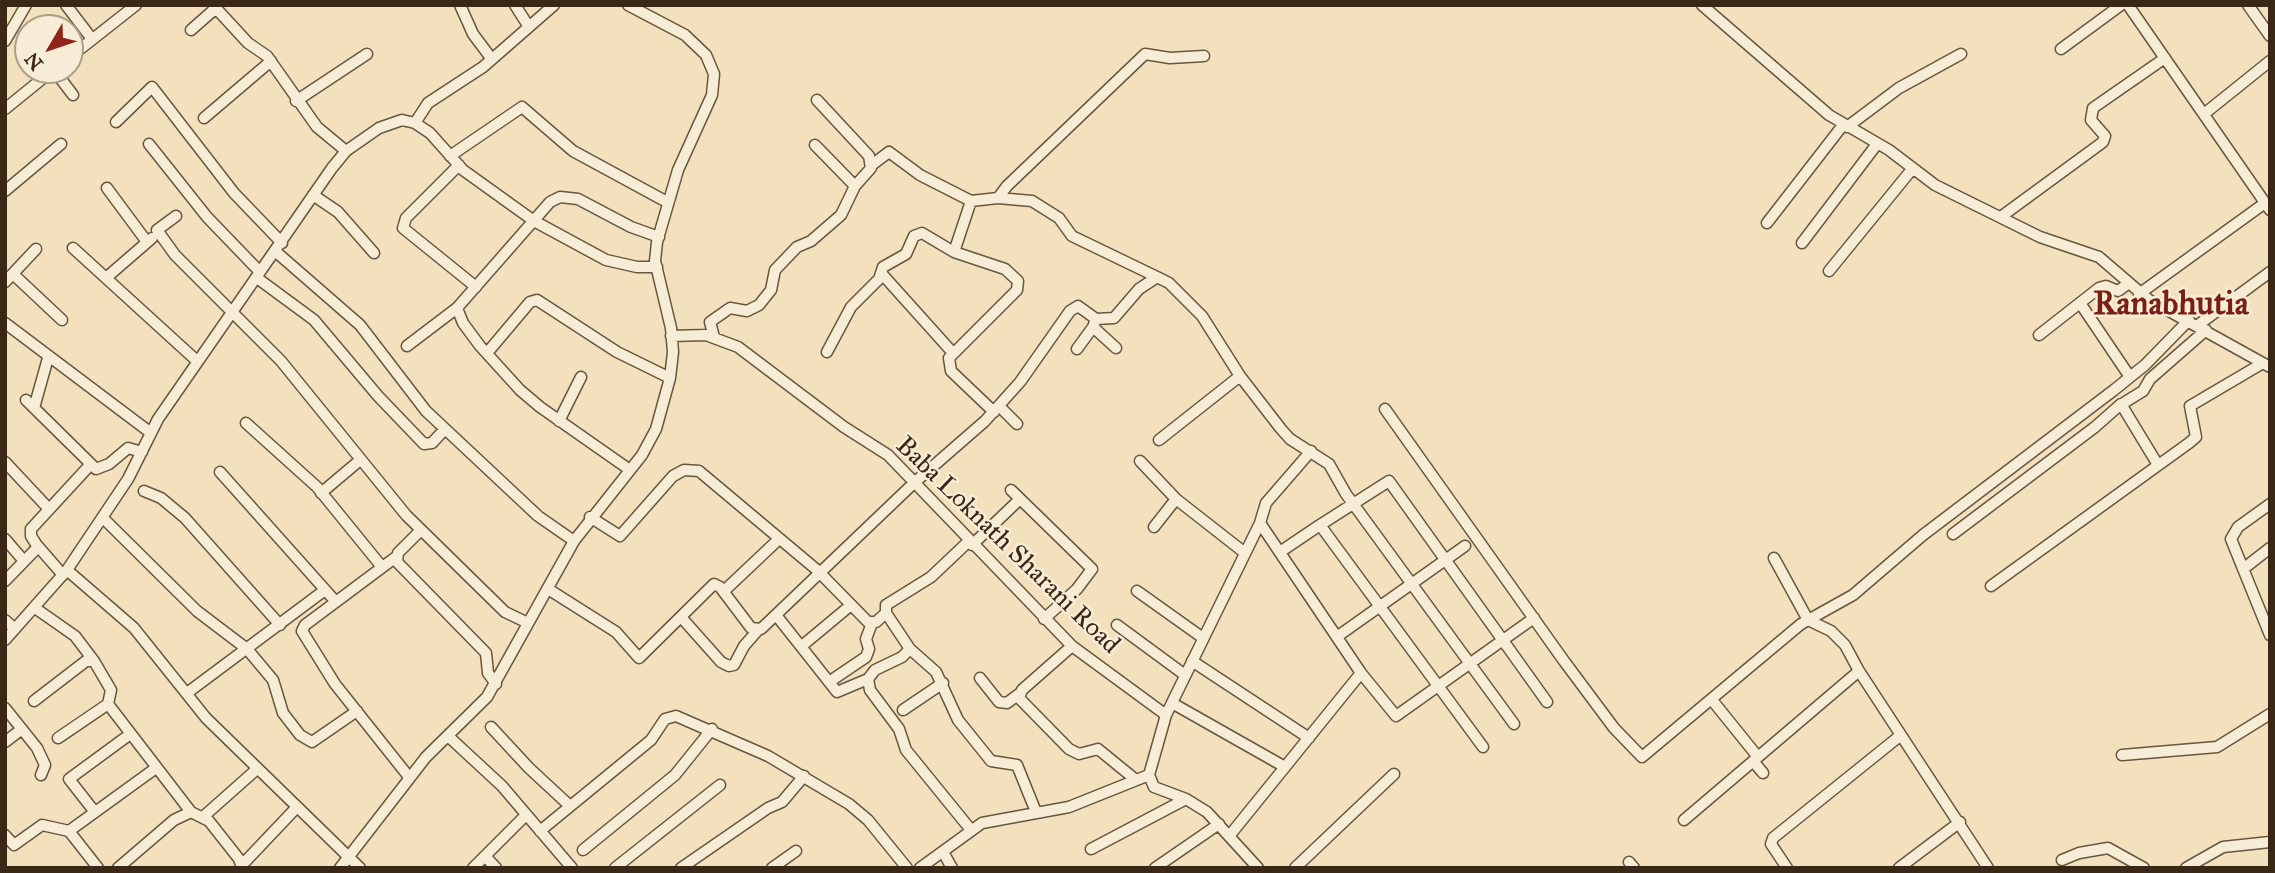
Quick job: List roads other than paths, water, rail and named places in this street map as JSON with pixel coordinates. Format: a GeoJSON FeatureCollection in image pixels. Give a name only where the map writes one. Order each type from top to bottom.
{"type":"FeatureCollection","features":[{"type":"Feature","properties":{"kind":"street"},"geometry":{"type":"LineString","coordinates":[[5,41],[26,5]]}},
{"type":"Feature","properties":{"kind":"street"},"geometry":{"type":"LineString","coordinates":[[66,5],[92,39]]}},
{"type":"Feature","properties":{"kind":"street"},"geometry":{"type":"LineString","coordinates":[[84,46],[136,5]]}},
{"type":"Feature","properties":{"kind":"street"},"geometry":{"type":"LineString","coordinates":[[460,5],[473,34],[491,58]]}},
{"type":"Feature","properties":{"kind":"street"},"geometry":{"type":"LineString","coordinates":[[514,5],[529,27]]}},
{"type":"Feature","properties":{"kind":"street"},"geometry":{"type":"LineString","coordinates":[[415,123],[428,103],[491,58],[554,5]]}},
{"type":"Feature","properties":{"kind":"street"},"geometry":{"type":"LineString","coordinates":[[340,868],[409,777],[496,684],[528,624],[552,592],[573,541],[651,440],[670,378],[671,336],[657,267],[659,237],[667,201],[678,170],[712,95],[713,67],[702,50],[685,35],[628,5]]}},
{"type":"Feature","properties":{"kind":"street"},"geometry":{"type":"LineString","coordinates":[[1702,5],[1829,116],[1849,123],[1935,185],[2040,237],[2099,257],[2139,293],[2266,365]]}},
{"type":"Feature","properties":{"kind":"street"},"geometry":{"type":"LineString","coordinates":[[2061,50],[2121,5]]}},
{"type":"Feature","properties":{"kind":"street"},"geometry":{"type":"LineString","coordinates":[[2128,5],[2267,207],[2139,293]]}},
{"type":"Feature","properties":{"kind":"street"},"geometry":{"type":"LineString","coordinates":[[2248,5],[2270,36]]}},
{"type":"Feature","properties":{"kind":"street"},"geometry":{"type":"LineString","coordinates":[[191,30],[215,7],[248,43],[271,61],[296,101],[328,138],[346,151]]}},
{"type":"Feature","properties":{"kind":"street"},"geometry":{"type":"LineString","coordinates":[[296,101],[367,54]]}},
{"type":"Feature","properties":{"kind":"street"},"geometry":{"type":"LineString","coordinates":[[998,198],[1007,186],[1145,54],[1170,58],[1204,56]]}},
{"type":"Feature","properties":{"kind":"street"},"geometry":{"type":"LineString","coordinates":[[1767,223],[1849,123],[1910,81],[1961,54]]}},
{"type":"Feature","properties":{"kind":"street"},"geometry":{"type":"LineString","coordinates":[[2001,216],[2103,142],[2105,136],[2090,116],[2093,108],[2165,58]]}},
{"type":"Feature","properties":{"kind":"street"},"geometry":{"type":"LineString","coordinates":[[204,118],[271,61]]}},
{"type":"Feature","properties":{"kind":"street"},"geometry":{"type":"LineString","coordinates":[[2204,114],[2270,61]]}},
{"type":"Feature","properties":{"kind":"street"},"geometry":{"type":"LineString","coordinates":[[5,109],[36,84]]}},
{"type":"Feature","properties":{"kind":"street"},"geometry":{"type":"LineString","coordinates":[[65,84],[73,94]]}},
{"type":"Feature","properties":{"kind":"street"},"geometry":{"type":"LineString","coordinates":[[116,122],[152,87],[278,247],[360,325],[426,411],[538,516],[573,541]]}},
{"type":"Feature","properties":{"kind":"street"},"geometry":{"type":"LineString","coordinates":[[817,100],[869,156],[873,164]]}},
{"type":"Feature","properties":{"kind":"street"},"geometry":{"type":"LineString","coordinates":[[450,156],[522,107],[573,150],[667,201]]}},
{"type":"Feature","properties":{"kind":"street"},"geometry":{"type":"LineString","coordinates":[[5,640],[65,573],[103,518],[151,433],[197,361],[313,195],[346,151],[392,122],[415,123],[430,133],[459,165],[534,221],[606,260],[637,267],[657,267]]}},
{"type":"Feature","properties":{"kind":"street"},"geometry":{"type":"LineString","coordinates":[[5,191],[61,144]]}},
{"type":"Feature","properties":{"kind":"street"},"geometry":{"type":"LineString","coordinates":[[149,144],[207,217],[258,275],[314,320],[378,396],[424,444],[432,443],[445,429]]}},
{"type":"Feature","properties":{"kind":"street"},"geometry":{"type":"LineString","coordinates":[[1802,243],[1877,144]]}},
{"type":"Feature","properties":{"kind":"street"},"geometry":{"type":"LineString","coordinates":[[815,145],[855,186]]}},
{"type":"Feature","properties":{"kind":"street"},"geometry":{"type":"LineString","coordinates":[[714,337],[710,322],[730,308],[747,311],[760,305],[771,290],[775,270],[797,247],[811,241],[841,215],[855,186],[873,164],[889,152],[920,175],[971,201],[998,198],[1032,201],[1059,218],[1072,236],[1169,283],[1202,316],[1240,376],[1290,439],[1329,464],[1353,504],[1514,724]]}},
{"type":"Feature","properties":{"kind":"street"},"geometry":{"type":"LineString","coordinates":[[459,165],[406,218],[403,228],[476,287]]}},
{"type":"Feature","properties":{"kind":"street"},"geometry":{"type":"LineString","coordinates":[[1829,271],[1913,168]]}},
{"type":"Feature","properties":{"kind":"street"},"geometry":{"type":"LineString","coordinates":[[107,188],[147,242]]}},
{"type":"Feature","properties":{"kind":"street"},"geometry":{"type":"LineString","coordinates":[[313,195],[338,212],[374,253]]}},
{"type":"Feature","properties":{"kind":"street"},"geometry":{"type":"LineString","coordinates":[[407,346],[457,308],[550,202],[568,196],[659,237]]}},
{"type":"Feature","properties":{"kind":"street"},"geometry":{"type":"LineString","coordinates":[[954,252],[971,201]]}},
{"type":"Feature","properties":{"kind":"street"},"geometry":{"type":"LineString","coordinates":[[107,277],[176,216]]}},
{"type":"Feature","properties":{"kind":"street"},"geometry":{"type":"LineString","coordinates":[[158,233],[231,314],[281,361],[359,461],[421,530],[505,612],[528,624]]}},
{"type":"Feature","properties":{"kind":"street"},"geometry":{"type":"LineString","coordinates":[[827,352],[851,307],[882,274],[887,263],[906,254],[917,233],[922,233],[954,252],[1005,269],[1015,277],[1018,285],[1009,298],[948,358],[951,371],[1017,424]]}},
{"type":"Feature","properties":{"kind":"street"},"geometry":{"type":"LineString","coordinates":[[73,248],[197,361]]}},
{"type":"Feature","properties":{"kind":"street"},"geometry":{"type":"LineString","coordinates":[[36,249],[9,278],[62,320]]}},
{"type":"Feature","properties":{"kind":"street"},"geometry":{"type":"LineString","coordinates":[[1385,409],[1614,728],[1642,757],[1808,620],[1853,595],[1923,535],[2270,272]]}},
{"type":"Feature","properties":{"kind":"street"},"geometry":{"type":"LineString","coordinates":[[882,274],[953,353]]}},
{"type":"Feature","properties":{"kind":"street"},"geometry":{"type":"LineString","coordinates":[[1077,349],[1095,323],[1114,318],[1139,289],[1157,277]]}},
{"type":"Feature","properties":{"kind":"street"},"geometry":{"type":"LineString","coordinates":[[2039,335],[2103,286],[2118,291],[2129,283]]}},
{"type":"Feature","properties":{"kind":"street"},"geometry":{"type":"LineString","coordinates":[[487,353],[530,302],[537,300],[617,352],[670,378]]}},
{"type":"Feature","properties":{"kind":"street"},"geometry":{"type":"LineString","coordinates":[[2080,303],[2130,377]]}},
{"type":"Feature","properties":{"kind":"street"},"geometry":{"type":"LineString","coordinates":[[681,617],[721,662],[729,666],[737,661],[744,646],[758,630],[996,409],[1029,370],[1070,312],[1078,306],[1116,348]]}},
{"type":"Feature","properties":{"kind":"street"},"geometry":{"type":"LineString","coordinates":[[457,308],[463,323],[520,390],[559,421],[630,470]]}},
{"type":"Feature","properties":{"kind":"street"},"geometry":{"type":"LineString","coordinates":[[5,323],[151,433]]}},
{"type":"Feature","properties":{"kind":"street"},"geometry":{"type":"LineString","coordinates":[[1953,534],[2122,404],[2143,391],[2150,379],[2198,325]]}},
{"type":"Feature","properties":{"kind":"street","name":"Baba Loknath Sharani Road"},"geometry":{"type":"LineString","coordinates":[[671,336],[714,337],[754,357],[777,378],[888,455],[1072,646],[1166,715]]}},
{"type":"Feature","properties":{"kind":"street"},"geometry":{"type":"LineString","coordinates":[[48,358],[30,404],[90,465],[96,469],[103,468],[128,448],[142,452]]}},
{"type":"Feature","properties":{"kind":"street"},"geometry":{"type":"LineString","coordinates":[[1991,586],[2196,437],[2189,412],[2196,400],[2266,365]]}},
{"type":"Feature","properties":{"kind":"street"},"geometry":{"type":"LineString","coordinates":[[1159,440],[1240,376]]}},
{"type":"Feature","properties":{"kind":"street"},"geometry":{"type":"LineString","coordinates":[[559,421],[581,377]]}},
{"type":"Feature","properties":{"kind":"street"},"geometry":{"type":"LineString","coordinates":[[2122,404],[2158,465]]}},
{"type":"Feature","properties":{"kind":"street"},"geometry":{"type":"LineString","coordinates":[[246,423],[321,493],[382,567]]}},
{"type":"Feature","properties":{"kind":"street"},"geometry":{"type":"LineString","coordinates":[[1254,866],[1219,824],[1186,799],[1154,787],[1149,775],[1166,715],[1260,523],[1266,503],[1311,451]]}},
{"type":"Feature","properties":{"kind":"street"},"geometry":{"type":"LineString","coordinates":[[321,493],[359,461]]}},
{"type":"Feature","properties":{"kind":"street"},"geometry":{"type":"LineString","coordinates":[[1140,461],[1176,499],[1245,553]]}},
{"type":"Feature","properties":{"kind":"street"},"geometry":{"type":"LineString","coordinates":[[5,462],[50,509]]}},
{"type":"Feature","properties":{"kind":"street"},"geometry":{"type":"LineString","coordinates":[[90,465],[32,528],[31,536],[38,547],[65,573],[134,628],[206,718],[360,868]]}},
{"type":"Feature","properties":{"kind":"street"},"geometry":{"type":"LineString","coordinates":[[590,517],[616,535],[624,533],[666,482],[684,470],[692,469],[705,474],[820,573],[872,623]]}},
{"type":"Feature","properties":{"kind":"street"},"geometry":{"type":"LineString","coordinates":[[220,472],[335,602]]}},
{"type":"Feature","properties":{"kind":"street"},"geometry":{"type":"LineString","coordinates":[[1280,552],[1389,481],[1548,702]]}},
{"type":"Feature","properties":{"kind":"street"},"geometry":{"type":"LineString","coordinates":[[1011,490],[1092,569],[1077,589],[1044,619]]}},
{"type":"Feature","properties":{"kind":"street"},"geometry":{"type":"LineString","coordinates":[[144,491],[161,498],[185,518],[280,625]]}},
{"type":"Feature","properties":{"kind":"street"},"geometry":{"type":"LineString","coordinates":[[1020,499],[931,577],[890,601],[886,605],[886,613],[910,649],[936,672],[958,720],[991,761],[1017,765],[1037,812]]}},
{"type":"Feature","properties":{"kind":"street"},"geometry":{"type":"LineString","coordinates":[[1154,527],[1176,499]]}},
{"type":"Feature","properties":{"kind":"street"},"geometry":{"type":"LineString","coordinates":[[2270,504],[2231,534],[2243,569],[2265,610],[2270,635]]}},
{"type":"Feature","properties":{"kind":"street"},"geometry":{"type":"LineString","coordinates":[[103,518],[205,618],[247,649],[273,680],[283,713],[307,740],[312,742],[320,738],[357,711]]}},
{"type":"Feature","properties":{"kind":"street"},"geometry":{"type":"LineString","coordinates":[[1260,523],[1361,673],[1396,716],[1534,618]]}},
{"type":"Feature","properties":{"kind":"street"},"geometry":{"type":"LineString","coordinates":[[1320,525],[1483,747]]}},
{"type":"Feature","properties":{"kind":"street"},"geometry":{"type":"LineString","coordinates":[[409,777],[309,648],[302,632],[305,625],[396,557],[421,530]]}},
{"type":"Feature","properties":{"kind":"street"},"geometry":{"type":"LineString","coordinates":[[5,539],[24,561]]}},
{"type":"Feature","properties":{"kind":"street"},"geometry":{"type":"LineString","coordinates":[[724,591],[779,539]]}},
{"type":"Feature","properties":{"kind":"street"},"geometry":{"type":"LineString","coordinates":[[1338,636],[1465,546]]}},
{"type":"Feature","properties":{"kind":"street"},"geometry":{"type":"LineString","coordinates":[[5,581],[38,547]]}},
{"type":"Feature","properties":{"kind":"street"},"geometry":{"type":"LineString","coordinates":[[2243,569],[2270,548]]}},
{"type":"Feature","properties":{"kind":"street"},"geometry":{"type":"LineString","coordinates":[[396,557],[403,569],[486,653],[488,673],[496,684]]}},
{"type":"Feature","properties":{"kind":"street"},"geometry":{"type":"LineString","coordinates":[[1774,558],[1808,620],[1831,631],[1845,645],[1859,671],[1988,868]]}},
{"type":"Feature","properties":{"kind":"street"},"geometry":{"type":"LineString","coordinates":[[552,592],[617,632],[639,658],[714,584],[724,591],[751,628],[758,630]]}},
{"type":"Feature","properties":{"kind":"street"},"geometry":{"type":"LineString","coordinates":[[187,693],[325,590]]}},
{"type":"Feature","properties":{"kind":"street"},"geometry":{"type":"LineString","coordinates":[[1137,591],[1203,638]]}},
{"type":"Feature","properties":{"kind":"street"},"geometry":{"type":"LineString","coordinates":[[803,645],[851,605]]}},
{"type":"Feature","properties":{"kind":"street"},"geometry":{"type":"LineString","coordinates":[[35,608],[75,636],[111,690],[108,704],[58,738]]}},
{"type":"Feature","properties":{"kind":"street"},"geometry":{"type":"LineString","coordinates":[[829,682],[866,657],[869,649],[866,639],[872,623],[886,613]]}},
{"type":"Feature","properties":{"kind":"street"},"geometry":{"type":"LineString","coordinates":[[776,615],[803,645],[829,682],[842,692],[868,679],[875,670],[902,657],[910,649]]}},
{"type":"Feature","properties":{"kind":"street"},"geometry":{"type":"LineString","coordinates":[[5,620],[15,629]]}},
{"type":"Feature","properties":{"kind":"street"},"geometry":{"type":"LineString","coordinates":[[1117,625],[1185,676]]}},
{"type":"Feature","properties":{"kind":"street"},"geometry":{"type":"LineString","coordinates":[[980,678],[999,702],[1007,703],[1072,646]]}},
{"type":"Feature","properties":{"kind":"street"},"geometry":{"type":"LineString","coordinates":[[34,701],[86,661],[94,661]]}},
{"type":"Feature","properties":{"kind":"street"},"geometry":{"type":"LineString","coordinates":[[1192,662],[1309,737]]}},
{"type":"Feature","properties":{"kind":"street"},"geometry":{"type":"LineString","coordinates":[[1684,820],[1859,671]]}},
{"type":"Feature","properties":{"kind":"street"},"geometry":{"type":"LineString","coordinates":[[1230,835],[1361,673]]}},
{"type":"Feature","properties":{"kind":"street"},"geometry":{"type":"LineString","coordinates":[[868,679],[870,690],[899,729],[906,750],[971,830]]}},
{"type":"Feature","properties":{"kind":"street"},"geometry":{"type":"LineString","coordinates":[[903,710],[943,683]]}},
{"type":"Feature","properties":{"kind":"street"},"geometry":{"type":"LineString","coordinates":[[1019,694],[1022,703],[1069,749],[1079,754],[1098,749],[1136,780]]}},
{"type":"Feature","properties":{"kind":"street"},"geometry":{"type":"LineString","coordinates":[[1712,700],[1756,759],[1763,773]]}},
{"type":"Feature","properties":{"kind":"street"},"geometry":{"type":"LineString","coordinates":[[1172,703],[1285,767]]}},
{"type":"Feature","properties":{"kind":"street"},"geometry":{"type":"LineString","coordinates":[[108,704],[191,812],[204,816],[242,867],[297,807]]}},
{"type":"Feature","properties":{"kind":"street"},"geometry":{"type":"LineString","coordinates":[[5,708],[45,765],[41,775]]}},
{"type":"Feature","properties":{"kind":"street"},"geometry":{"type":"LineString","coordinates":[[2122,755],[2217,747],[2270,714]]}},
{"type":"Feature","properties":{"kind":"street"},"geometry":{"type":"LineString","coordinates":[[540,831],[651,740],[665,719],[676,716],[712,729],[804,776],[859,812],[907,868]]}},
{"type":"Feature","properties":{"kind":"street"},"geometry":{"type":"LineString","coordinates":[[491,727],[529,768],[570,806]]}},
{"type":"Feature","properties":{"kind":"street"},"geometry":{"type":"LineString","coordinates":[[5,742],[22,729]]}},
{"type":"Feature","properties":{"kind":"street"},"geometry":{"type":"LineString","coordinates":[[583,850],[683,768],[712,729]]}},
{"type":"Feature","properties":{"kind":"street"},"geometry":{"type":"LineString","coordinates":[[94,811],[69,779],[130,735]]}},
{"type":"Feature","properties":{"kind":"street"},"geometry":{"type":"LineString","coordinates":[[1787,868],[1771,844],[1773,838],[1901,735]]}},
{"type":"Feature","properties":{"kind":"street"},"geometry":{"type":"LineString","coordinates":[[448,736],[469,752],[572,868]]}},
{"type":"Feature","properties":{"kind":"street"},"geometry":{"type":"LineString","coordinates":[[69,831],[156,768]]}},
{"type":"Feature","properties":{"kind":"street"},"geometry":{"type":"LineString","coordinates":[[204,816],[257,769]]}},
{"type":"Feature","properties":{"kind":"street"},"geometry":{"type":"LineString","coordinates":[[1295,868],[1394,774]]}},
{"type":"Feature","properties":{"kind":"street"},"geometry":{"type":"LineString","coordinates":[[920,868],[971,830],[988,821],[1069,807],[1149,775]]}},
{"type":"Feature","properties":{"kind":"street"},"geometry":{"type":"LineString","coordinates":[[681,868],[762,811],[782,802],[804,776]]}},
{"type":"Feature","properties":{"kind":"street"},"geometry":{"type":"LineString","coordinates":[[615,868],[720,785]]}},
{"type":"Feature","properties":{"kind":"street"},"geometry":{"type":"LineString","coordinates":[[1091,849],[1186,799]]}},
{"type":"Feature","properties":{"kind":"street"},"geometry":{"type":"LineString","coordinates":[[118,868],[174,820],[191,812]]}},
{"type":"Feature","properties":{"kind":"street"},"geometry":{"type":"LineString","coordinates":[[473,868],[526,815]]}},
{"type":"Feature","properties":{"kind":"street"},"geometry":{"type":"LineString","coordinates":[[1899,868],[1960,822]]}},
{"type":"Feature","properties":{"kind":"street"},"geometry":{"type":"LineString","coordinates":[[1155,868],[1219,824]]}},
{"type":"Feature","properties":{"kind":"street"},"geometry":{"type":"LineString","coordinates":[[5,835],[14,845],[42,825],[69,831],[98,868]]}},
{"type":"Feature","properties":{"kind":"street"},"geometry":{"type":"LineString","coordinates":[[2186,868],[2223,847],[2270,842]]}},
{"type":"Feature","properties":{"kind":"street"},"geometry":{"type":"LineString","coordinates":[[2062,860],[2079,853],[2108,848],[2144,868]]}},
{"type":"Feature","properties":{"kind":"street"},"geometry":{"type":"LineString","coordinates":[[772,868],[796,852]]}},
{"type":"Feature","properties":{"kind":"street"},"geometry":{"type":"LineString","coordinates":[[943,852],[952,868]]}},
{"type":"Feature","properties":{"kind":"street"},"geometry":{"type":"LineString","coordinates":[[485,856],[496,868]]}},
{"type":"Feature","properties":{"kind":"district","name":"Ranabhutia"},"geometry":{"type":"Point","coordinates":[2171,306]}}]}
